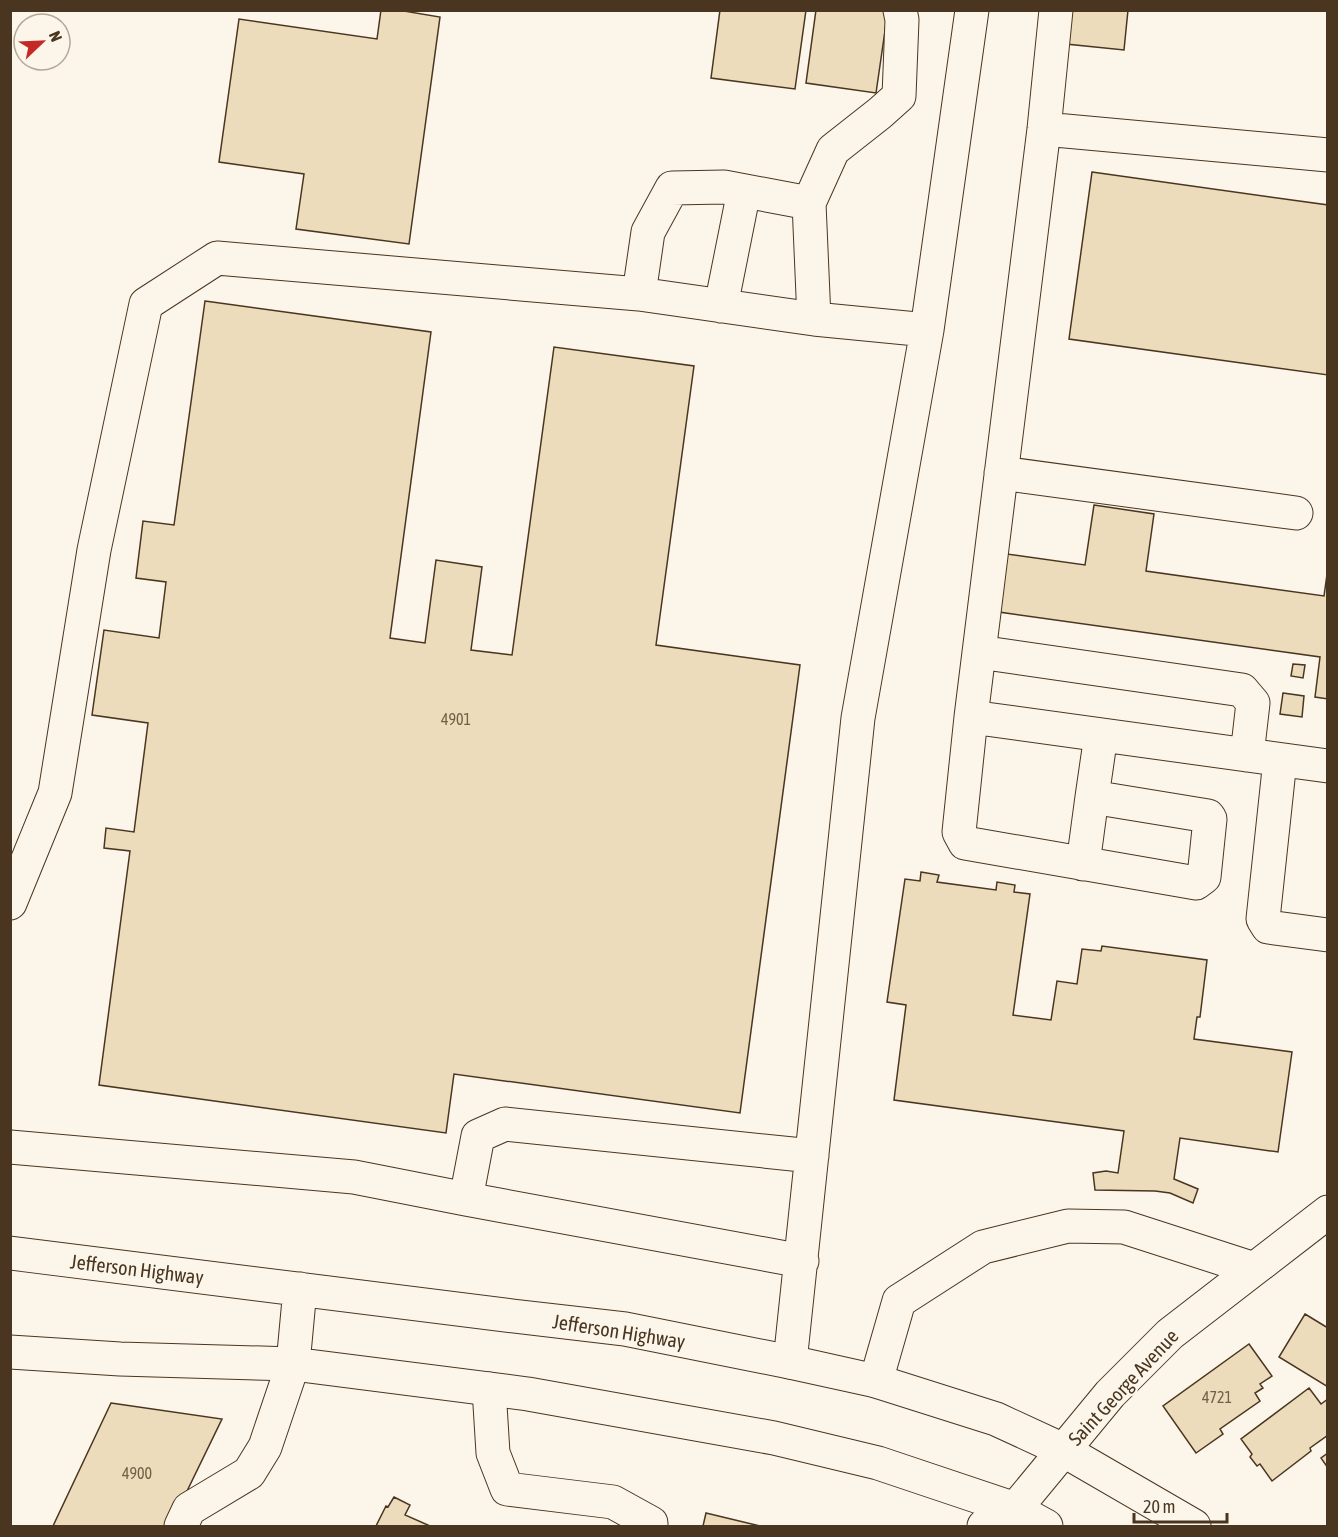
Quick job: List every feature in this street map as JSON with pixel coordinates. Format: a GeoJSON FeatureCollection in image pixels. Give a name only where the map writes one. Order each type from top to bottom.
{"type":"FeatureCollection","features":[{"type":"Feature","properties":{"kind":"main road"},"geometry":{"type":"LineString","coordinates":[[814,318],[809,203],[833,150],[899,96],[902,20],[900,10]]}},
{"type":"Feature","properties":{"kind":"main road"},"geometry":{"type":"LineString","coordinates":[[790,1362],[858,718],[927,330],[972,10]]}},
{"type":"Feature","properties":{"kind":"main road"},"geometry":{"type":"LineString","coordinates":[[1056,10],[1044,129],[971,717],[959,832],[965,843],[1196,883],[1204,877],[1210,819],[1208,816],[1092,797]]}},
{"type":"Feature","properties":{"kind":"main road"},"geometry":{"type":"LineString","coordinates":[[1044,129],[1328,155]]}},
{"type":"Feature","properties":{"kind":"main road"},"geometry":{"type":"LineString","coordinates":[[639,294],[648,232],[672,188],[724,187],[809,203]]}},
{"type":"Feature","properties":{"kind":"main road"},"geometry":{"type":"LineString","coordinates":[[722,306],[744,191]]}},
{"type":"Feature","properties":{"kind":"main road"},"geometry":{"type":"LineString","coordinates":[[10,903],[55,793],[94,550],[146,304],[217,258],[639,294],[814,318],[927,330]]}},
{"type":"Feature","properties":{"kind":"main road"},"geometry":{"type":"LineString","coordinates":[[1001,473],[1296,513]]}},
{"type":"Feature","properties":{"kind":"main road"},"geometry":{"type":"LineString","coordinates":[[979,652],[1242,690],[1253,703],[1247,755]]}},
{"type":"Feature","properties":{"kind":"main road"},"geometry":{"type":"LineString","coordinates":[[971,717],[1328,766]]}},
{"type":"Feature","properties":{"kind":"main road"},"geometry":{"type":"LineString","coordinates":[[1083,864],[1101,735]]}},
{"type":"Feature","properties":{"kind":"main road"},"geometry":{"type":"LineString","coordinates":[[1280,760],[1263,919],[1268,927],[1328,935]]}},
{"type":"Feature","properties":{"kind":"main road"},"geometry":{"type":"LineString","coordinates":[[466,1200],[478,1136],[505,1124],[812,1156]]}},
{"type":"Feature","properties":{"kind":"main road"},"geometry":{"type":"LineString","coordinates":[[10,1147],[354,1177],[466,1200],[802,1261]]}},
{"type":"Feature","properties":{"kind":"main road","name":"Saint George Avenue"},"geometry":{"type":"LineString","coordinates":[[984,1527],[1015,1509],[1110,1394],[1170,1334],[1328,1212]]}},
{"type":"Feature","properties":{"kind":"main road"},"geometry":{"type":"LineString","coordinates":[[876,1381],[899,1300],[983,1247],[1068,1226],[1124,1227],[1254,1269]]}},
{"type":"Feature","properties":{"kind":"main road","name":"Jefferson Highway"},"geometry":{"type":"LineString","coordinates":[[10,1253],[625,1329],[876,1381],[996,1419],[1063,1450],[1194,1527]]}},
{"type":"Feature","properties":{"kind":"main road"},"geometry":{"type":"LineString","coordinates":[[181,1527],[189,1509],[249,1473],[265,1447],[293,1364],[300,1290]]}},
{"type":"Feature","properties":{"kind":"main road"},"geometry":{"type":"LineString","coordinates":[[10,1352],[120,1359],[293,1364],[528,1394],[774,1438],[878,1462],[1015,1509],[1046,1527]]}},
{"type":"Feature","properties":{"kind":"main road"},"geometry":{"type":"LineString","coordinates":[[489,1389],[493,1453],[507,1489],[613,1502],[651,1523],[651,1527]]}},
{"type":"Feature","properties":{"kind":"building"},"geometry":{"type":"Polygon","coordinates":[[[381,10],[398,10],[440,17],[409,244],[296,229],[304,174],[219,162],[239,19],[377,39],[381,10]]]}},
{"type":"Feature","properties":{"kind":"building"},"geometry":{"type":"Polygon","coordinates":[[[720,10],[806,10],[795,89],[711,78],[720,10]]]}},
{"type":"Feature","properties":{"kind":"building"},"geometry":{"type":"Polygon","coordinates":[[[816,10],[888,10],[876,93],[806,83],[816,10]]]}},
{"type":"Feature","properties":{"kind":"building"},"geometry":{"type":"Polygon","coordinates":[[[1069,10],[1128,10],[1124,50],[1066,44],[1069,10]]]}},
{"type":"Feature","properties":{"kind":"building"},"geometry":{"type":"Polygon","coordinates":[[[1092,172],[1328,205],[1328,375],[1069,339],[1092,172]]]}},
{"type":"Feature","properties":{"kind":"building"},"geometry":{"type":"Polygon","coordinates":[[[205,301],[431,332],[390,638],[425,643],[436,560],[482,567],[471,650],[512,655],[554,347],[694,366],[656,645],[800,665],[740,1113],[454,1074],[446,1133],[99,1085],[130,851],[104,848],[106,828],[134,832],[148,723],[92,715],[104,630],[159,638],[166,582],[136,578],[143,521],[174,525],[205,301]]]}},
{"type":"Feature","properties":{"kind":"building"},"geometry":{"type":"Polygon","coordinates":[[[1094,505],[1154,514],[1146,571],[1324,596],[1328,567],[1328,699],[1315,697],[1320,657],[999,612],[1007,554],[1085,565],[1094,505]]]}},
{"type":"Feature","properties":{"kind":"building"},"geometry":{"type":"Polygon","coordinates":[[[1293,664],[1305,665],[1303,678],[1291,676],[1293,664]]]}},
{"type":"Feature","properties":{"kind":"building"},"geometry":{"type":"Polygon","coordinates":[[[1283,693],[1304,696],[1302,717],[1280,714],[1283,693]]]}},
{"type":"Feature","properties":{"kind":"building"},"geometry":{"type":"Polygon","coordinates":[[[921,872],[939,875],[937,882],[996,890],[997,882],[1015,885],[1014,892],[1030,894],[1013,1015],[1051,1020],[1057,981],[1077,984],[1082,949],[1101,951],[1102,946],[1207,960],[1200,1017],[1197,1017],[1194,1039],[1292,1052],[1278,1152],[1180,1138],[1174,1179],[1198,1189],[1193,1203],[1170,1193],[1155,1191],[1095,1190],[1093,1173],[1106,1171],[1118,1173],[1124,1131],[894,1100],[906,1005],[887,1002],[905,879],[920,881],[921,872]]]}},
{"type":"Feature","properties":{"kind":"building"},"geometry":{"type":"Polygon","coordinates":[[[1305,1314],[1328,1328],[1328,1387],[1279,1357],[1305,1314]]]}},
{"type":"Feature","properties":{"kind":"building"},"geometry":{"type":"Polygon","coordinates":[[[1249,1344],[1272,1376],[1260,1384],[1263,1388],[1255,1393],[1260,1401],[1220,1429],[1223,1434],[1196,1453],[1163,1406],[1249,1344]]]}},
{"type":"Feature","properties":{"kind":"building"},"geometry":{"type":"Polygon","coordinates":[[[1309,1388],[1321,1404],[1328,1399],[1328,1435],[1272,1481],[1260,1464],[1257,1466],[1250,1457],[1252,1454],[1241,1439],[1309,1388]]]}},
{"type":"Feature","properties":{"kind":"building"},"geometry":{"type":"Polygon","coordinates":[[[111,1403],[222,1419],[170,1526],[53,1526],[111,1403]]]}},
{"type":"Feature","properties":{"kind":"building"},"geometry":{"type":"Polygon","coordinates":[[[1328,1453],[1328,1468],[1321,1458],[1328,1453]]]}},
{"type":"Feature","properties":{"kind":"building"},"geometry":{"type":"Polygon","coordinates":[[[394,1497],[410,1505],[405,1515],[430,1526],[376,1526],[386,1506],[388,1507],[394,1497]]]}},
{"type":"Feature","properties":{"kind":"building"},"geometry":{"type":"Polygon","coordinates":[[[706,1513],[760,1526],[703,1526],[706,1513]]]}}]}
